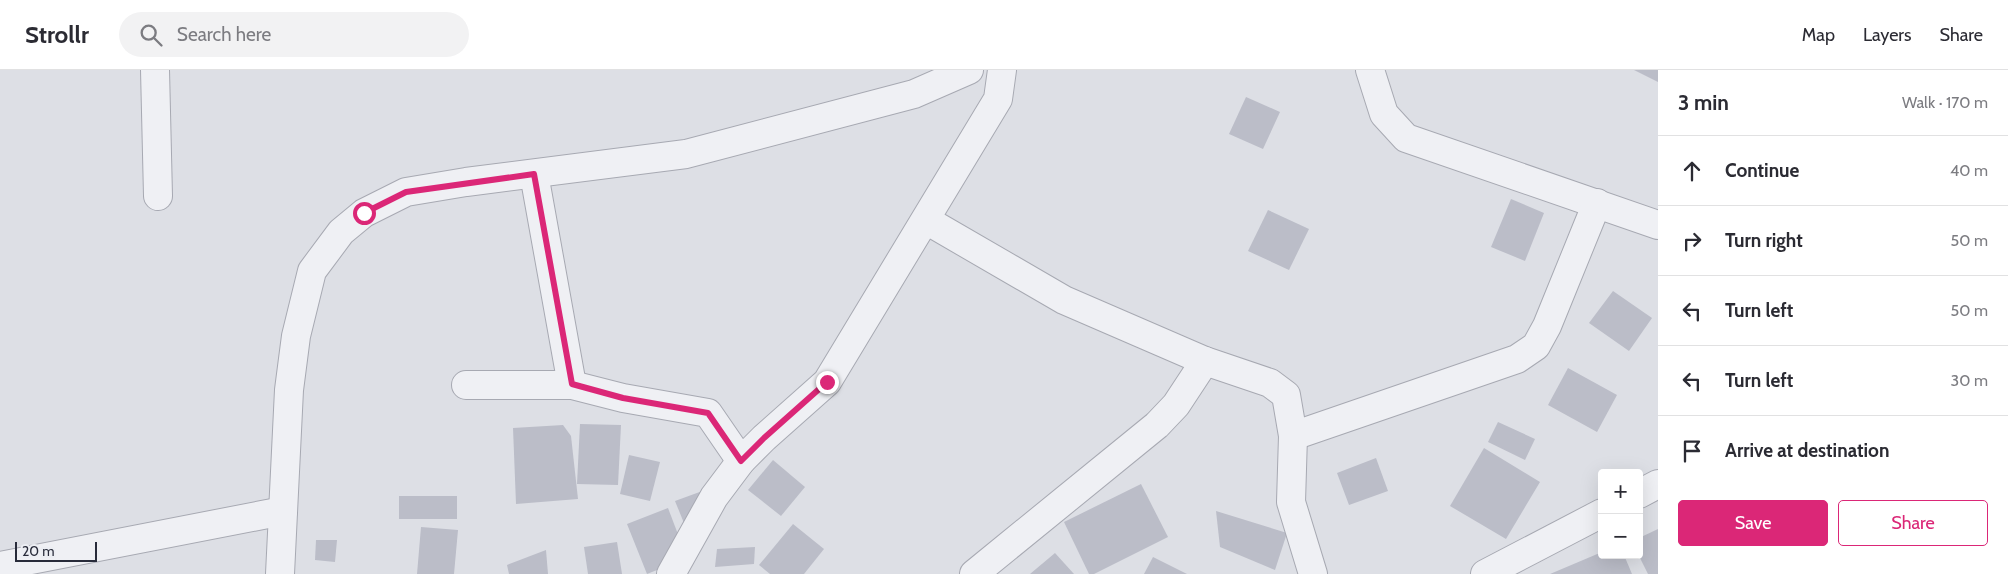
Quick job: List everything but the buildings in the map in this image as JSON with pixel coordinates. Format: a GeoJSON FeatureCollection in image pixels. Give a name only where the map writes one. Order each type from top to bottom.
{"type":"FeatureCollection","features":[{"type":"Feature","properties":{"kind":"street"},"geometry":{"type":"LineString","coordinates":[[154,70],[158,196]]}},
{"type":"Feature","properties":{"kind":"street"},"geometry":{"type":"LineString","coordinates":[[280,574],[289,390],[296,336],[312,271],[341,232],[364,213],[406,192],[686,154],[914,94],[969,70]]}},
{"type":"Feature","properties":{"kind":"street"},"geometry":{"type":"LineString","coordinates":[[671,574],[714,497],[741,461],[827,382],[998,99],[1002,70]]}},
{"type":"Feature","properties":{"kind":"street"},"geometry":{"type":"LineString","coordinates":[[1370,70],[1384,114],[1406,138],[1658,225]]}},
{"type":"Feature","properties":{"kind":"street"},"geometry":{"type":"LineString","coordinates":[[534,174],[572,384]]}},
{"type":"Feature","properties":{"kind":"street"},"geometry":{"type":"LineString","coordinates":[[1292,436],[1517,359],[1536,346],[1548,326],[1597,203]]}},
{"type":"Feature","properties":{"kind":"street"},"geometry":{"type":"LineString","coordinates":[[926,220],[1064,300],[1205,360],[1270,383],[1286,395],[1292,436],[1291,502],[1313,574]]}},
{"type":"Feature","properties":{"kind":"street"},"geometry":{"type":"LineString","coordinates":[[974,574],[1157,425],[1176,405],[1205,360]]}},
{"type":"Feature","properties":{"kind":"street"},"geometry":{"type":"LineString","coordinates":[[466,384],[572,384],[623,398],[708,413],[741,461]]}},
{"type":"Feature","properties":{"kind":"street"},"geometry":{"type":"LineString","coordinates":[[1643,492],[1658,484]]}},
{"type":"Feature","properties":{"kind":"street"},"geometry":{"type":"LineString","coordinates":[[0,566],[283,512]]}},
{"type":"Feature","properties":{"kind":"street"},"geometry":{"type":"LineString","coordinates":[[1485,574],[1598,516]]}},
{"type":"Feature","properties":{"kind":"route"},"geometry":{"type":"LineString","coordinates":[[364,213],[406,192],[466,182],[534,174],[572,384],[623,398],[708,413],[741,461],[827,382]]}}]}
